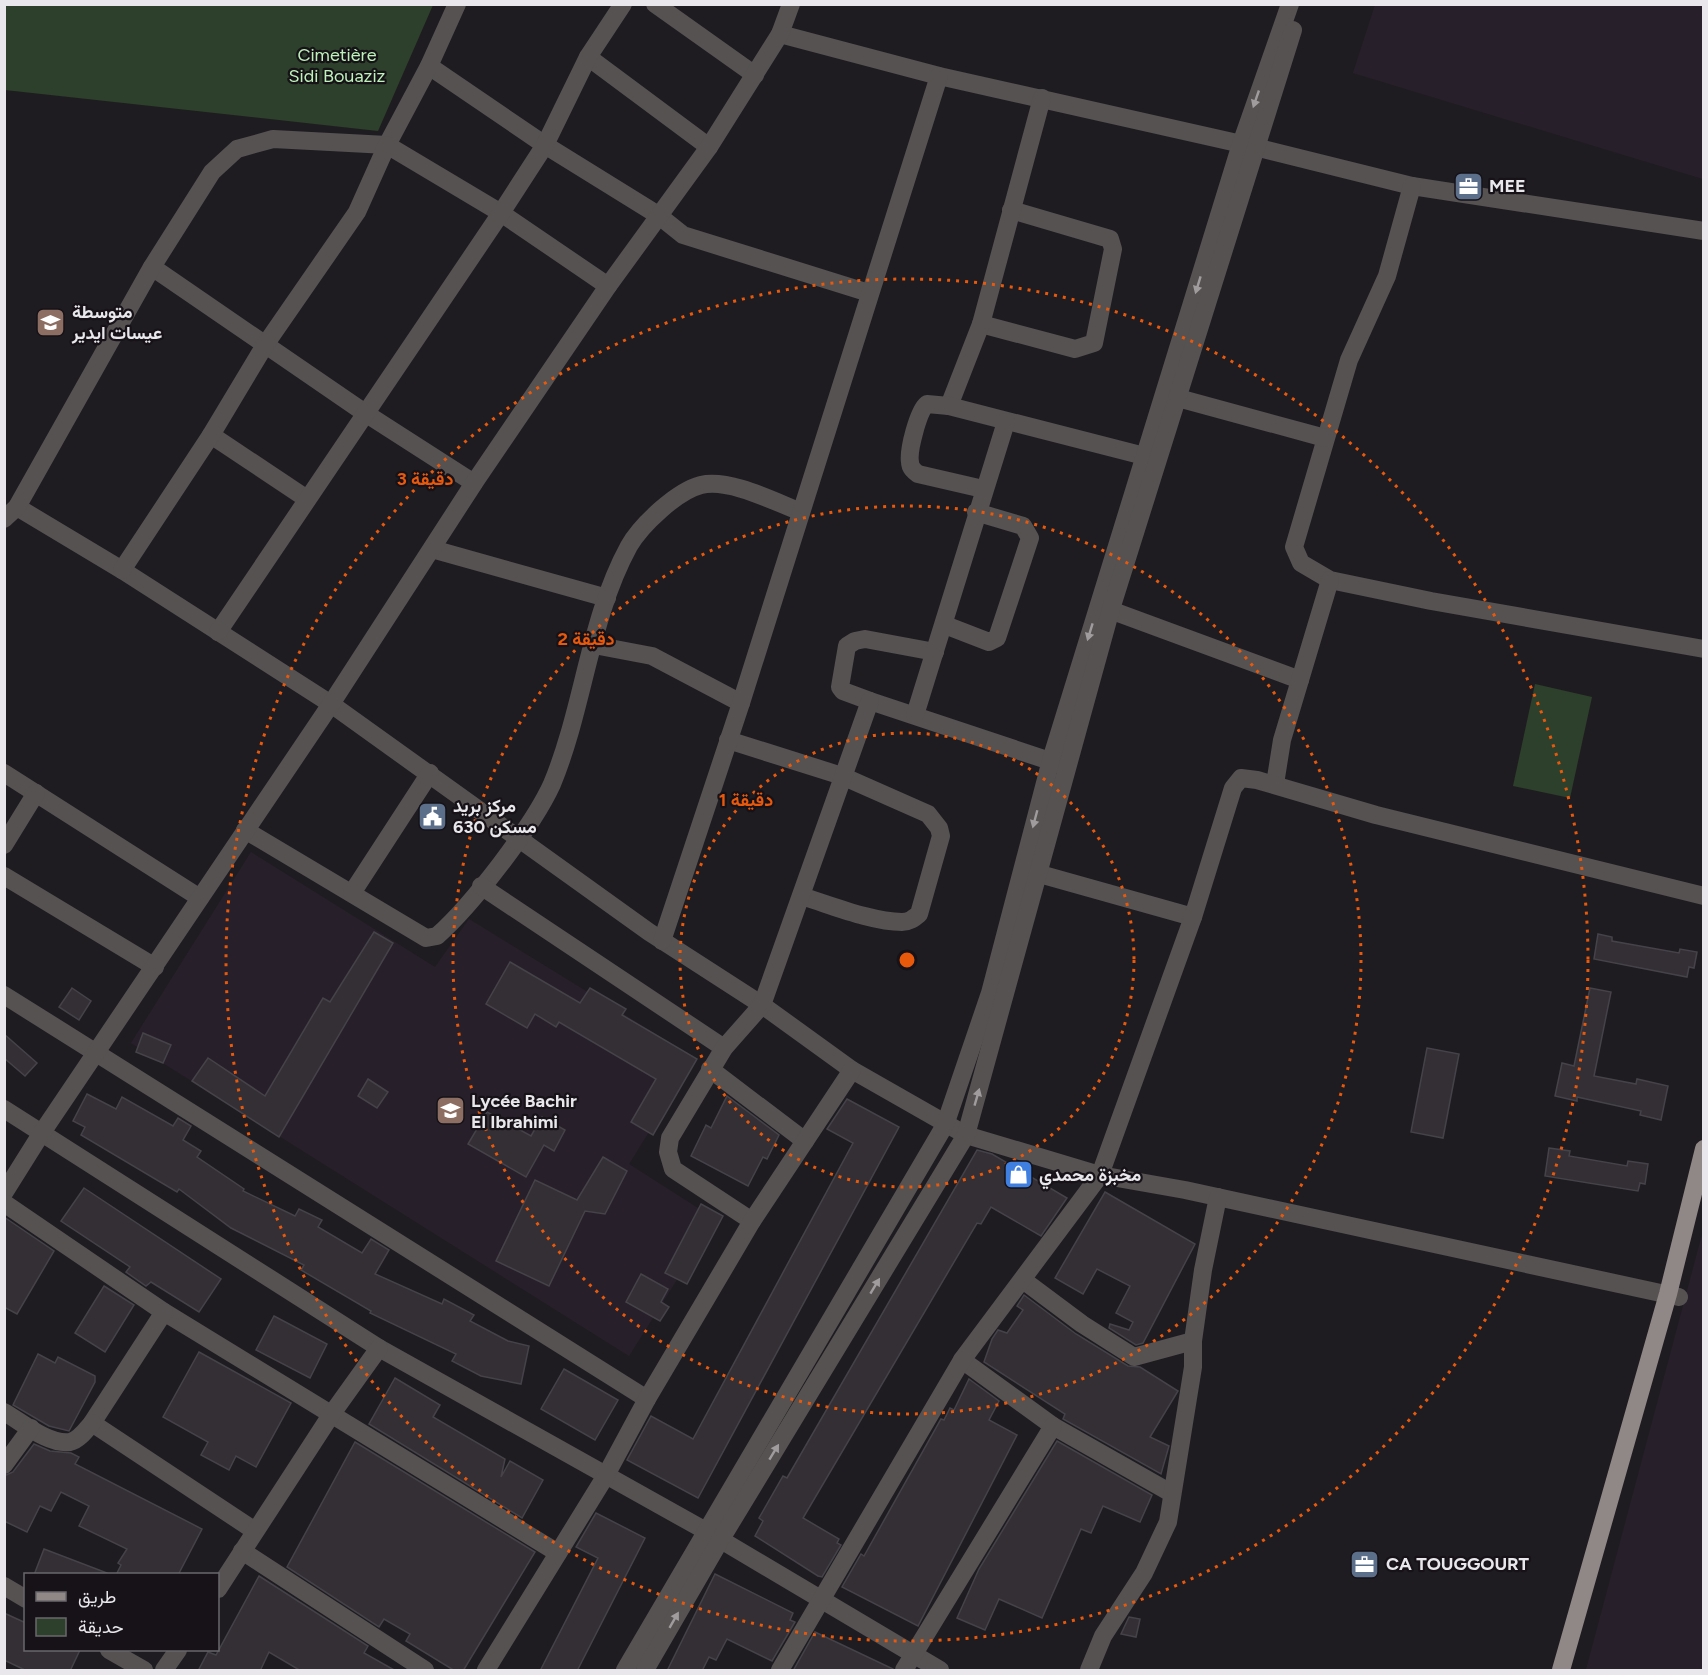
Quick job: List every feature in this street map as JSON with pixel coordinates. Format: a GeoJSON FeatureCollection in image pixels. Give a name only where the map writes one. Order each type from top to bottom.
{"type":"FeatureCollection","features":[{"type":"Feature","properties":{"kind":"main road"},"geometry":{"type":"LineString","coordinates":[[1572,1671],[1673,1296],[1704,1149]]}},
{"type":"Feature","properties":{"kind":"main road"},"geometry":{"type":"LineString","coordinates":[[1561,1671],[1704,1197]]}},
{"type":"Feature","properties":{"kind":"street"},"geometry":{"type":"LineString","coordinates":[[122,570],[211,435],[265,345],[357,212],[387,145],[429,66],[457,4]]}},
{"type":"Feature","properties":{"kind":"street"},"geometry":{"type":"LineString","coordinates":[[218,632],[545,145],[588,57],[623,4]]}},
{"type":"Feature","properties":{"kind":"street"},"geometry":{"type":"LineString","coordinates":[[656,4],[755,75]]}},
{"type":"Feature","properties":{"kind":"street"},"geometry":{"type":"LineString","coordinates":[[4,1193],[41,1134],[331,704],[474,483],[608,286],[708,147],[780,34],[791,4]]}},
{"type":"Feature","properties":{"kind":"street"},"geometry":{"type":"LineString","coordinates":[[645,1671],[714,1535],[945,1125],[990,993],[1051,760],[1105,608],[1290,4]]}},
{"type":"Feature","properties":{"kind":"street"},"geometry":{"type":"LineString","coordinates":[[1248,145],[1301,4]]}},
{"type":"Feature","properties":{"kind":"street"},"geometry":{"type":"LineString","coordinates":[[780,34],[939,76],[1248,145],[1412,186],[1704,231]]}},
{"type":"Feature","properties":{"kind":"street"},"geometry":{"type":"LineString","coordinates":[[588,57],[708,147]]}},
{"type":"Feature","properties":{"kind":"street"},"geometry":{"type":"LineString","coordinates":[[429,66],[545,145],[691,238],[869,293]]}},
{"type":"Feature","properties":{"kind":"street"},"geometry":{"type":"LineString","coordinates":[[662,941],[741,704],[939,76]]}},
{"type":"Feature","properties":{"kind":"street"},"geometry":{"type":"LineString","coordinates":[[949,406],[981,324],[1042,98]]}},
{"type":"Feature","properties":{"kind":"street"},"geometry":{"type":"LineString","coordinates":[[608,286],[501,213],[387,145],[273,139],[237,149],[212,172],[152,267],[11,513],[122,570],[331,704],[662,941],[762,1005],[852,1070],[966,1135],[1100,1175],[1218,1197],[1673,1296]]}},
{"type":"Feature","properties":{"kind":"street"},"geometry":{"type":"LineString","coordinates":[[1412,186],[1387,276],[1349,360],[1324,438],[1294,547],[1296,556],[1301,563],[1330,580],[1704,649]]}},
{"type":"Feature","properties":{"kind":"street"},"geometry":{"type":"LineString","coordinates":[[981,324],[1075,349],[1094,343],[1113,249],[1110,239],[1011,210]]}},
{"type":"Feature","properties":{"kind":"street"},"geometry":{"type":"LineString","coordinates":[[152,267],[365,413],[474,483]]}},
{"type":"Feature","properties":{"kind":"street"},"geometry":{"type":"LineString","coordinates":[[1171,396],[1324,438]]}},
{"type":"Feature","properties":{"kind":"street"},"geometry":{"type":"LineString","coordinates":[[983,489],[918,474],[910,465],[920,412],[932,403],[1152,458]]}},
{"type":"Feature","properties":{"kind":"street"},"geometry":{"type":"LineString","coordinates":[[915,715],[945,625],[983,489],[1006,422]]}},
{"type":"Feature","properties":{"kind":"street"},"geometry":{"type":"LineString","coordinates":[[211,435],[308,499]]}},
{"type":"Feature","properties":{"kind":"street"},"geometry":{"type":"LineString","coordinates":[[245,830],[426,938],[437,936],[520,838],[552,784],[574,719],[607,598],[630,544],[658,512],[702,485],[724,484],[801,512]]}},
{"type":"Feature","properties":{"kind":"street"},"geometry":{"type":"LineString","coordinates":[[945,625],[988,642],[998,638],[1030,538],[1023,526],[976,512]]}},
{"type":"Feature","properties":{"kind":"street"},"geometry":{"type":"LineString","coordinates":[[432,549],[607,598]]}},
{"type":"Feature","properties":{"kind":"street"},"geometry":{"type":"LineString","coordinates":[[1275,784],[1282,740],[1330,580]]}},
{"type":"Feature","properties":{"kind":"street"},"geometry":{"type":"LineString","coordinates":[[1105,608],[1300,680]]}},
{"type":"Feature","properties":{"kind":"street"},"geometry":{"type":"LineString","coordinates":[[625,1671],[714,1535],[966,1135],[1069,768],[1105,608]]}},
{"type":"Feature","properties":{"kind":"street"},"geometry":{"type":"LineString","coordinates":[[935,652],[865,639],[850,643],[840,687],[843,691],[870,701],[1051,760],[1069,768]]}},
{"type":"Feature","properties":{"kind":"street"},"geometry":{"type":"LineString","coordinates":[[594,645],[652,656],[741,704]]}},
{"type":"Feature","properties":{"kind":"street"},"geometry":{"type":"LineString","coordinates":[[753,1221],[673,1169],[670,1161],[670,1138],[724,1048],[762,1005],[870,701]]}},
{"type":"Feature","properties":{"kind":"street"},"geometry":{"type":"LineString","coordinates":[[728,740],[842,776],[928,814],[939,828],[941,836],[919,914],[911,920],[903,922],[883,919],[801,896]]}},
{"type":"Feature","properties":{"kind":"street"},"geometry":{"type":"LineString","coordinates":[[4,773],[200,898]]}},
{"type":"Feature","properties":{"kind":"street"},"geometry":{"type":"LineString","coordinates":[[352,893],[430,773]]}},
{"type":"Feature","properties":{"kind":"street"},"geometry":{"type":"LineString","coordinates":[[780,1671],[962,1360],[1100,1175],[1193,917],[1236,782],[1245,777],[1275,784],[1376,815],[1704,896]]}},
{"type":"Feature","properties":{"kind":"street"},"geometry":{"type":"LineString","coordinates":[[4,845],[36,793]]}},
{"type":"Feature","properties":{"kind":"street"},"geometry":{"type":"LineString","coordinates":[[1022,869],[1193,917]]}},
{"type":"Feature","properties":{"kind":"street"},"geometry":{"type":"LineString","coordinates":[[4,876],[155,967]]}},
{"type":"Feature","properties":{"kind":"street"},"geometry":{"type":"LineString","coordinates":[[481,886],[724,1048]]}},
{"type":"Feature","properties":{"kind":"street"},"geometry":{"type":"LineString","coordinates":[[4,995],[647,1399]]}},
{"type":"Feature","properties":{"kind":"street"},"geometry":{"type":"LineString","coordinates":[[710,1070],[805,1141]]}},
{"type":"Feature","properties":{"kind":"street"},"geometry":{"type":"LineString","coordinates":[[486,1671],[605,1477],[647,1399],[753,1221],[852,1070]]}},
{"type":"Feature","properties":{"kind":"street"},"geometry":{"type":"LineString","coordinates":[[4,1109],[379,1348],[605,1477],[714,1535],[914,1653],[940,1671]]}},
{"type":"Feature","properties":{"kind":"street"},"geometry":{"type":"LineString","coordinates":[[1089,1671],[1103,1636],[1144,1573],[1162,1539],[1168,1522],[1171,1493],[1186,1414],[1203,1269],[1218,1197]]}},
{"type":"Feature","properties":{"kind":"street"},"geometry":{"type":"LineString","coordinates":[[4,1203],[164,1312],[558,1553]]}},
{"type":"Feature","properties":{"kind":"street"},"geometry":{"type":"LineString","coordinates":[[1023,1280],[1082,1324],[1134,1357],[1193,1341]]}},
{"type":"Feature","properties":{"kind":"street"},"geometry":{"type":"LineString","coordinates":[[4,1412],[51,1439],[70,1442],[92,1424],[164,1312]]}},
{"type":"Feature","properties":{"kind":"street"},"geometry":{"type":"LineString","coordinates":[[219,1587],[331,1415],[379,1348]]}},
{"type":"Feature","properties":{"kind":"street"},"geometry":{"type":"LineString","coordinates":[[962,1360],[1053,1426],[1171,1493]]}},
{"type":"Feature","properties":{"kind":"street"},"geometry":{"type":"LineString","coordinates":[[92,1424],[255,1531]]}},
{"type":"Feature","properties":{"kind":"street"},"geometry":{"type":"LineString","coordinates":[[904,1671],[1053,1426]]}},
{"type":"Feature","properties":{"kind":"street"},"geometry":{"type":"LineString","coordinates":[[4,1465],[31,1428]]}},
{"type":"Feature","properties":{"kind":"street"},"geometry":{"type":"LineString","coordinates":[[242,1551],[425,1671]]}},
{"type":"Feature","properties":{"kind":"street"},"geometry":{"type":"LineString","coordinates":[[4,1586],[24,1598]]}},
{"type":"Feature","properties":{"kind":"street"},"geometry":{"type":"LineString","coordinates":[[112,1651],[144,1671]]}},
{"type":"Feature","properties":{"kind":"street"},"geometry":{"type":"LineString","coordinates":[[164,1671],[177,1651]]}},
{"type":"Feature","properties":{"kind":"shaded area"},"geometry":{"type":"Polygon","coordinates":[[[1375,5],[1703,5],[1703,179],[1353,73],[1375,5]]]}},
{"type":"Feature","properties":{"kind":"shaded area","name":"Lycée Bachir El Ibrahimi"},"geometry":{"type":"Polygon","coordinates":[[[251,852],[435,967],[469,919],[695,1058],[629,1164],[715,1219],[629,1356],[131,1043],[251,852]]]}},
{"type":"Feature","properties":{"kind":"shaded area"},"geometry":{"type":"Polygon","coordinates":[[[1703,1231],[1703,1670],[1586,1670],[1703,1231]]]}},
{"type":"Feature","properties":{"kind":"green space","name":"Cimetière Sidi Bouaziz"},"geometry":{"type":"Polygon","coordinates":[[[5,4],[433,5],[378,131],[5,90],[5,4]]]}},
{"type":"Feature","properties":{"kind":"green space"},"geometry":{"type":"Polygon","coordinates":[[[1535,684],[1592,697],[1570,798],[1513,786],[1535,684]]]}},
{"type":"Feature","properties":{"kind":"building"},"geometry":{"type":"Polygon","coordinates":[[[374,932],[393,943],[279,1137],[192,1081],[208,1058],[265,1096],[323,998],[330,1002],[374,932]]]}},
{"type":"Feature","properties":{"kind":"building"},"geometry":{"type":"Polygon","coordinates":[[[1598,934],[1612,937],[1612,941],[1679,953],[1680,949],[1697,952],[1694,968],[1689,967],[1687,977],[1594,959],[1598,934]]]}},
{"type":"Feature","properties":{"kind":"building"},"geometry":{"type":"Polygon","coordinates":[[[510,962],[580,1003],[590,988],[626,1009],[622,1015],[697,1059],[653,1135],[631,1122],[656,1079],[559,1022],[556,1027],[535,1014],[527,1028],[486,1004],[510,962]]]}},
{"type":"Feature","properties":{"kind":"building"},"geometry":{"type":"Polygon","coordinates":[[[72,988],[91,1001],[79,1020],[59,1007],[72,988]]]}},
{"type":"Feature","properties":{"kind":"building"},"geometry":{"type":"Polygon","coordinates":[[[1590,988],[1611,992],[1594,1076],[1636,1084],[1637,1079],[1668,1086],[1661,1120],[1640,1115],[1641,1111],[1577,1097],[1577,1101],[1555,1096],[1562,1063],[1574,1066],[1590,988]]]}},
{"type":"Feature","properties":{"kind":"building"},"geometry":{"type":"Polygon","coordinates":[[[143,1033],[171,1045],[163,1063],[136,1052],[143,1033]]]}},
{"type":"Feature","properties":{"kind":"building"},"geometry":{"type":"Polygon","coordinates":[[[4,1034],[37,1063],[25,1076],[4,1058],[4,1034]]]}},
{"type":"Feature","properties":{"kind":"building"},"geometry":{"type":"Polygon","coordinates":[[[1427,1048],[1459,1054],[1443,1138],[1411,1132],[1427,1048]]]}},
{"type":"Feature","properties":{"kind":"building"},"geometry":{"type":"Polygon","coordinates":[[[368,1079],[388,1092],[377,1108],[358,1096],[368,1079]]]}},
{"type":"Feature","properties":{"kind":"building"},"geometry":{"type":"Polygon","coordinates":[[[87,1094],[116,1109],[122,1097],[173,1126],[178,1118],[191,1126],[183,1140],[201,1151],[197,1157],[244,1189],[243,1191],[295,1216],[299,1209],[322,1220],[318,1227],[362,1253],[371,1239],[389,1250],[375,1274],[442,1304],[444,1299],[474,1315],[470,1321],[508,1341],[529,1346],[521,1384],[481,1376],[452,1361],[456,1354],[370,1313],[371,1311],[301,1270],[304,1265],[231,1228],[179,1189],[177,1192],[81,1135],[85,1127],[73,1121],[87,1094]]]}},
{"type":"Feature","properties":{"kind":"building"},"geometry":{"type":"Polygon","coordinates":[[[727,1096],[779,1135],[767,1159],[763,1157],[748,1186],[691,1156],[706,1125],[711,1128],[727,1096]]]}},
{"type":"Feature","properties":{"kind":"building"},"geometry":{"type":"Polygon","coordinates":[[[847,1099],[899,1127],[698,1498],[627,1460],[651,1416],[693,1439],[853,1143],[827,1129],[847,1099]]]}},
{"type":"Feature","properties":{"kind":"building"},"geometry":{"type":"Polygon","coordinates":[[[487,1112],[531,1136],[542,1117],[565,1130],[554,1151],[544,1145],[526,1177],[468,1144],[487,1112]]]}},
{"type":"Feature","properties":{"kind":"building"},"geometry":{"type":"Polygon","coordinates":[[[1549,1148],[1570,1151],[1569,1156],[1627,1166],[1628,1161],[1648,1164],[1645,1184],[1640,1183],[1638,1191],[1545,1176],[1549,1148]]]}},
{"type":"Feature","properties":{"kind":"building"},"geometry":{"type":"Polygon","coordinates":[[[977,1150],[992,1154],[1067,1198],[1041,1236],[991,1207],[981,1224],[977,1223],[803,1518],[839,1539],[837,1543],[841,1545],[822,1577],[818,1576],[755,1536],[763,1521],[759,1518],[783,1476],[787,1478],[977,1150]]]}},
{"type":"Feature","properties":{"kind":"building"},"geometry":{"type":"Polygon","coordinates":[[[603,1157],[627,1171],[605,1214],[585,1211],[549,1286],[496,1261],[535,1180],[577,1200],[603,1157]]]}},
{"type":"Feature","properties":{"kind":"building"},"geometry":{"type":"Polygon","coordinates":[[[84,1188],[221,1279],[199,1312],[151,1282],[146,1286],[126,1272],[130,1267],[61,1221],[84,1188]]]}},
{"type":"Feature","properties":{"kind":"building"},"geometry":{"type":"Polygon","coordinates":[[[1105,1192],[1195,1244],[1143,1343],[1136,1345],[1109,1328],[1110,1324],[1129,1330],[1133,1322],[1116,1313],[1130,1286],[1097,1269],[1083,1294],[1055,1278],[1105,1192]]]}},
{"type":"Feature","properties":{"kind":"building"},"geometry":{"type":"Polygon","coordinates":[[[701,1204],[723,1216],[687,1284],[665,1273],[701,1204]]]}},
{"type":"Feature","properties":{"kind":"building"},"geometry":{"type":"Polygon","coordinates":[[[4,1217],[54,1251],[17,1314],[4,1307],[4,1217]]]}},
{"type":"Feature","properties":{"kind":"building"},"geometry":{"type":"Polygon","coordinates":[[[641,1274],[668,1289],[661,1302],[669,1307],[660,1321],[626,1302],[641,1274]]]}},
{"type":"Feature","properties":{"kind":"building"},"geometry":{"type":"Polygon","coordinates":[[[104,1286],[134,1305],[105,1352],[75,1333],[104,1286]]]}},
{"type":"Feature","properties":{"kind":"building"},"geometry":{"type":"Polygon","coordinates":[[[1024,1295],[1076,1334],[1128,1366],[1140,1367],[1178,1391],[1150,1437],[1169,1446],[1161,1474],[1063,1419],[1065,1414],[984,1362],[992,1339],[998,1330],[1007,1333],[1023,1310],[1017,1306],[1024,1295]]]}},
{"type":"Feature","properties":{"kind":"building"},"geometry":{"type":"Polygon","coordinates":[[[274,1316],[327,1344],[310,1378],[256,1350],[274,1316]]]}},
{"type":"Feature","properties":{"kind":"building"},"geometry":{"type":"Polygon","coordinates":[[[199,1352],[291,1403],[256,1467],[236,1456],[229,1470],[201,1455],[208,1442],[163,1417],[199,1352]]]}},
{"type":"Feature","properties":{"kind":"building"},"geometry":{"type":"Polygon","coordinates":[[[38,1354],[55,1363],[58,1357],[95,1376],[95,1382],[69,1431],[49,1426],[13,1405],[38,1354]]]}},
{"type":"Feature","properties":{"kind":"building"},"geometry":{"type":"Polygon","coordinates":[[[564,1369],[618,1400],[595,1440],[541,1409],[564,1369]]]}},
{"type":"Feature","properties":{"kind":"building"},"geometry":{"type":"Polygon","coordinates":[[[395,1378],[440,1405],[433,1417],[505,1459],[501,1477],[510,1461],[543,1480],[522,1518],[369,1424],[395,1378]]]}},
{"type":"Feature","properties":{"kind":"building"},"geometry":{"type":"Polygon","coordinates":[[[969,1379],[999,1401],[989,1420],[1017,1435],[918,1626],[842,1587],[861,1554],[864,1556],[941,1419],[944,1420],[950,1408],[954,1410],[969,1379]]]}},
{"type":"Feature","properties":{"kind":"building"},"geometry":{"type":"Polygon","coordinates":[[[1057,1441],[1152,1495],[1140,1522],[1103,1506],[1091,1533],[1081,1529],[1042,1618],[999,1599],[985,1630],[957,1618],[979,1569],[1057,1441]]]}},
{"type":"Feature","properties":{"kind":"building"},"geometry":{"type":"Polygon","coordinates":[[[355,1442],[535,1552],[463,1671],[455,1671],[406,1641],[410,1634],[384,1619],[379,1627],[287,1567],[355,1442]]]}},
{"type":"Feature","properties":{"kind":"building"},"geometry":{"type":"Polygon","coordinates":[[[34,1444],[50,1451],[71,1453],[79,1457],[75,1464],[202,1529],[179,1573],[117,1573],[121,1565],[118,1563],[127,1549],[79,1526],[89,1506],[61,1492],[51,1511],[40,1506],[27,1532],[4,1521],[4,1476],[13,1472],[34,1444]]]}},
{"type":"Feature","properties":{"kind":"building"},"geometry":{"type":"Polygon","coordinates":[[[596,1513],[645,1538],[577,1671],[540,1671],[598,1558],[576,1547],[596,1513]]]}},
{"type":"Feature","properties":{"kind":"building"},"geometry":{"type":"Polygon","coordinates":[[[44,1549],[107,1573],[35,1573],[44,1549]]]}},
{"type":"Feature","properties":{"kind":"building"},"geometry":{"type":"Polygon","coordinates":[[[715,1574],[793,1613],[790,1620],[795,1622],[772,1661],[727,1639],[716,1660],[709,1657],[702,1671],[667,1671],[715,1574]]]}},
{"type":"Feature","properties":{"kind":"building"},"geometry":{"type":"Polygon","coordinates":[[[259,1576],[368,1646],[364,1653],[396,1671],[301,1671],[269,1652],[260,1671],[198,1671],[208,1652],[216,1655],[259,1576]]]}},
{"type":"Feature","properties":{"kind":"building"},"geometry":{"type":"Polygon","coordinates":[[[4,1613],[24,1622],[24,1651],[80,1651],[70,1671],[27,1671],[4,1660],[4,1613]]]}},
{"type":"Feature","properties":{"kind":"building"},"geometry":{"type":"Polygon","coordinates":[[[1129,1617],[1140,1619],[1136,1637],[1121,1634],[1129,1617]]]}},
{"type":"Feature","properties":{"kind":"building"},"geometry":{"type":"Polygon","coordinates":[[[815,1632],[893,1669],[893,1671],[793,1671],[815,1632]]]}},
{"type":"Feature","properties":{"kind":"place","name":"MEE"},"geometry":{"type":"Point","coordinates":[1468,186]}},
{"type":"Feature","properties":{"kind":"place","name":"متوسطة عيسات ايدير"},"geometry":{"type":"Point","coordinates":[51,322]}},
{"type":"Feature","properties":{"kind":"place","name":"مركز بريد 630 مسكن"},"geometry":{"type":"Point","coordinates":[432,816]}},
{"type":"Feature","properties":{"kind":"place","name":"Lycée Bachir El Ibrahimi"},"geometry":{"type":"Point","coordinates":[450,1111]}},
{"type":"Feature","properties":{"kind":"place","name":"مخبزة محمدي"},"geometry":{"type":"Point","coordinates":[1018,1175]}},
{"type":"Feature","properties":{"kind":"place","name":"CA TOUGGOURT"},"geometry":{"type":"Point","coordinates":[1365,1564]}}]}
